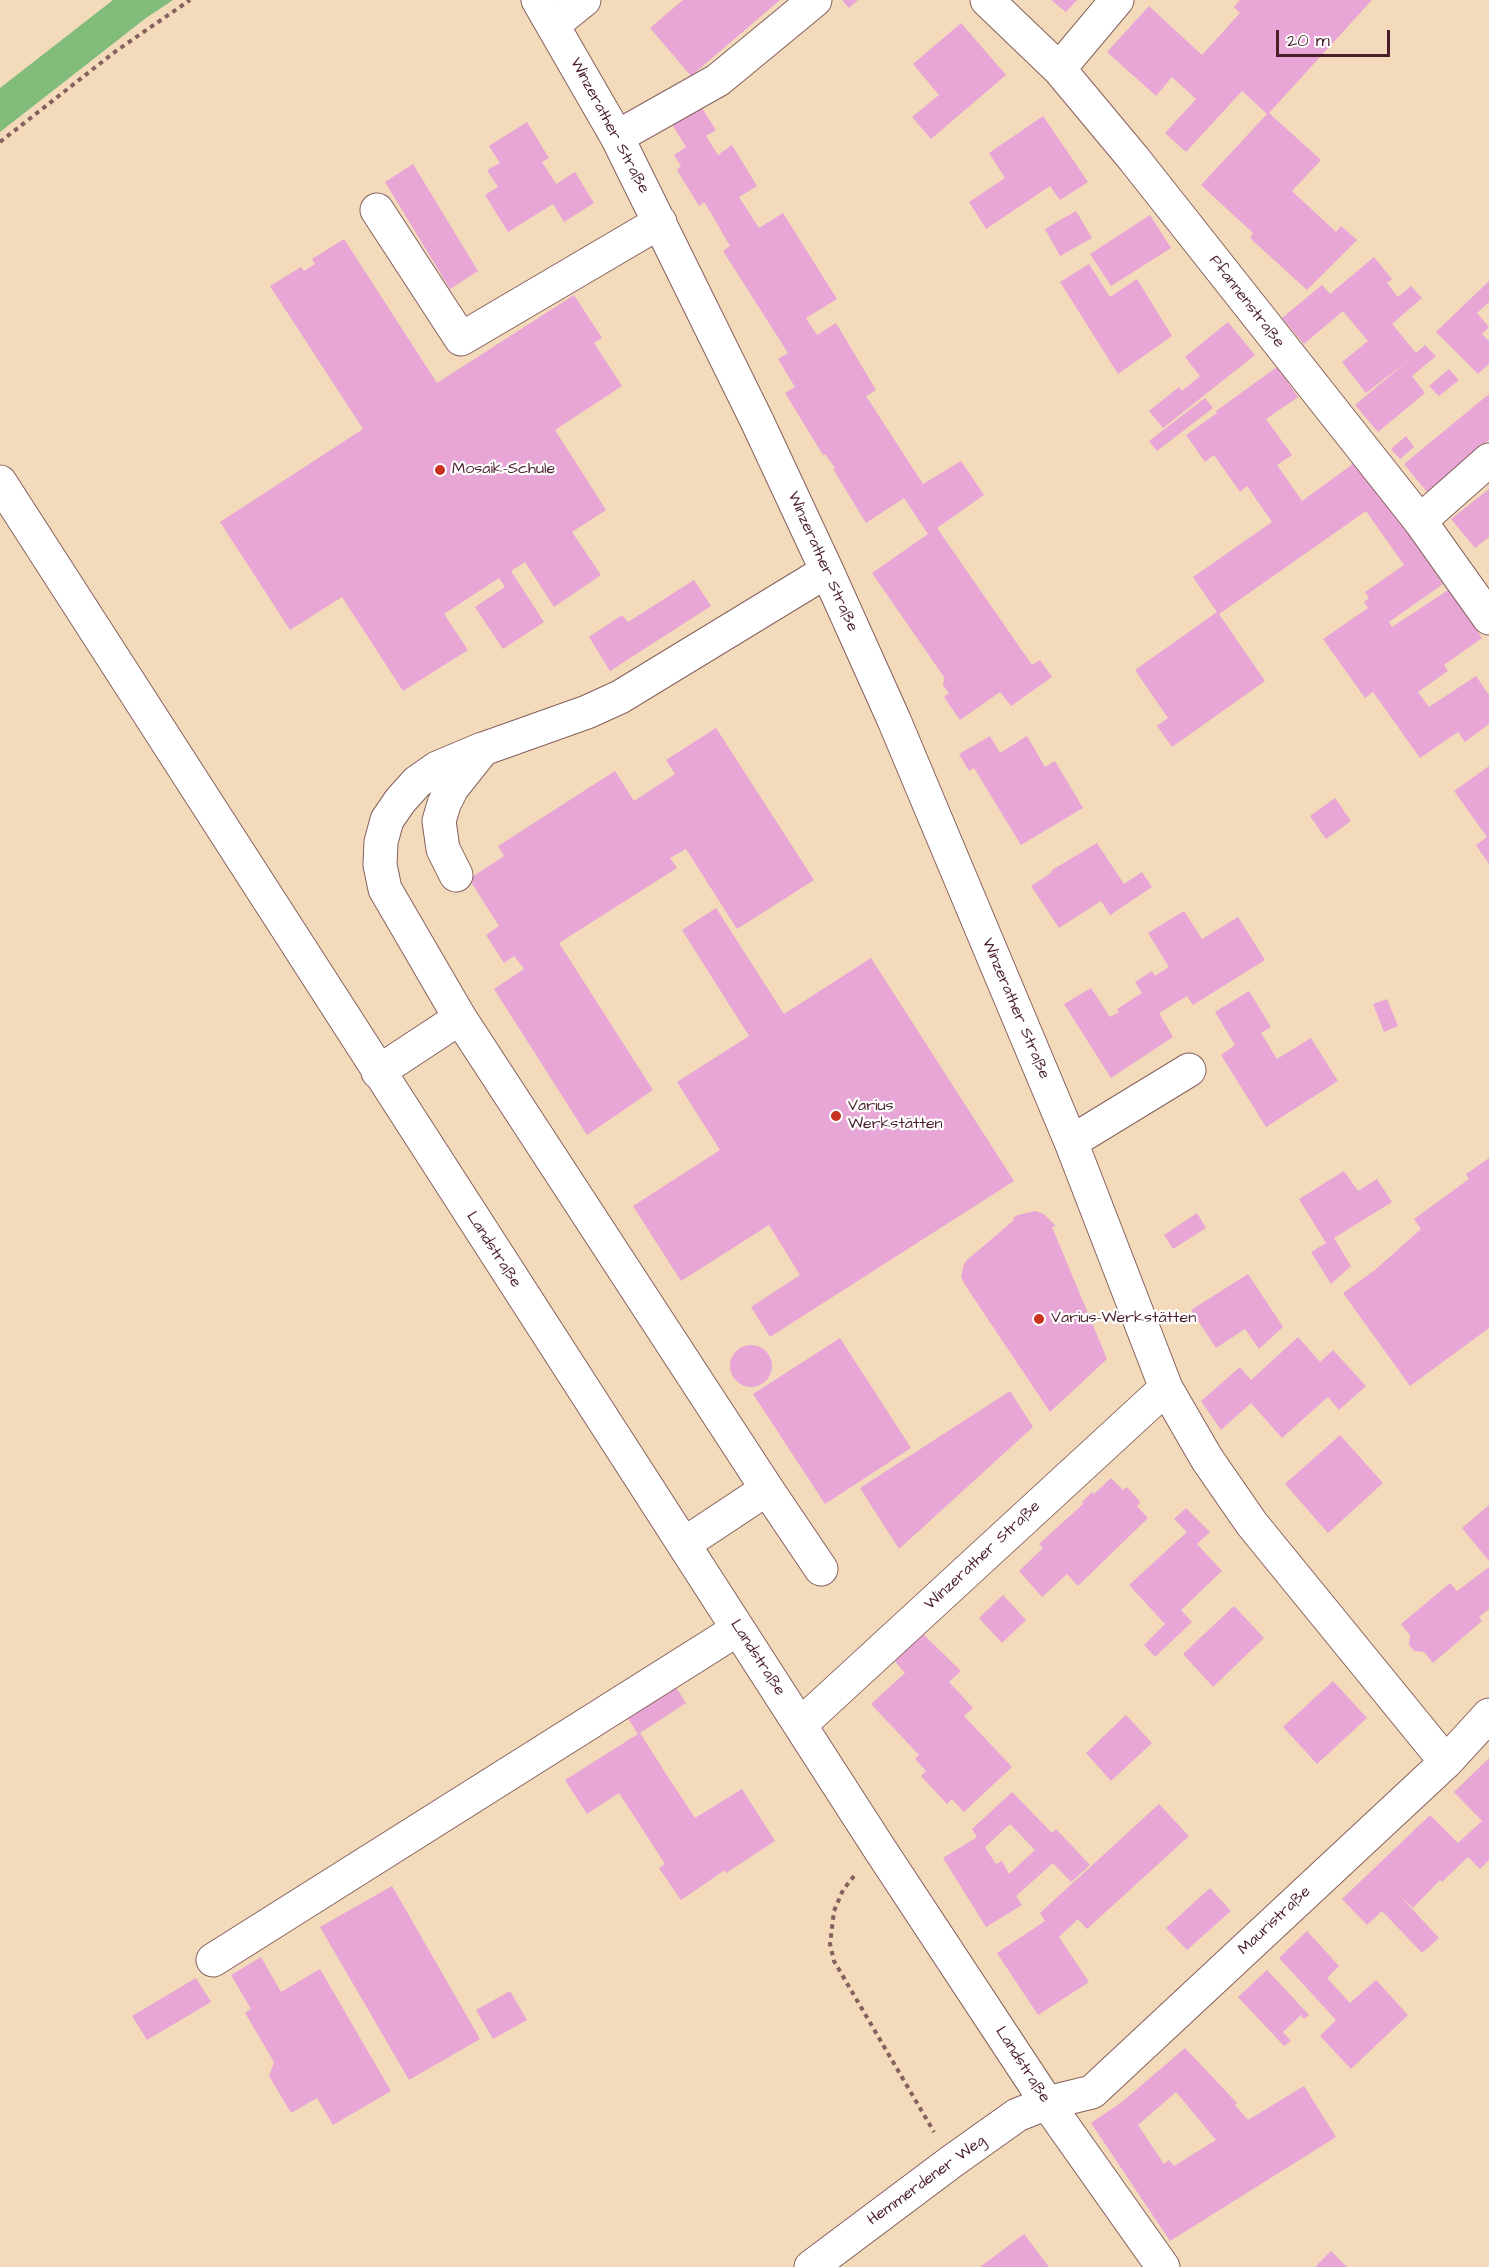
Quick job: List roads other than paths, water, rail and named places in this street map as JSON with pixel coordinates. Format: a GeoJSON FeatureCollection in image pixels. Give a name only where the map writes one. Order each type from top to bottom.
{"type":"FeatureCollection","features":[{"type":"Feature","properties":{"kind":"street"},"geometry":{"type":"LineString","coordinates":[[546,12],[584,0]]}},
{"type":"Feature","properties":{"kind":"street"},"geometry":{"type":"LineString","coordinates":[[617,137],[718,80],[815,0]]}},
{"type":"Feature","properties":{"kind":"street","name":"Pfannenstraße"},"geometry":{"type":"LineString","coordinates":[[987,0],[1059,69],[1134,159],[1420,522],[1489,618]]}},
{"type":"Feature","properties":{"kind":"street"},"geometry":{"type":"LineString","coordinates":[[1059,69],[1116,0]]}},
{"type":"Feature","properties":{"kind":"street","name":"Winzerather Straße"},"geometry":{"type":"LineString","coordinates":[[546,12],[617,137],[660,222],[827,571],[894,720],[1071,1142],[1166,1388],[1208,1459],[1252,1524],[1446,1762]]}},
{"type":"Feature","properties":{"kind":"street"},"geometry":{"type":"LineString","coordinates":[[377,210],[461,339],[660,222]]}},
{"type":"Feature","properties":{"kind":"street"},"geometry":{"type":"LineString","coordinates":[[1420,522],[1489,460]]}},
{"type":"Feature","properties":{"kind":"street","name":"Landstraße"},"geometry":{"type":"LineString","coordinates":[[0,482],[881,1851],[1047,2103],[1162,2267]]}},
{"type":"Feature","properties":{"kind":"street"},"geometry":{"type":"LineString","coordinates":[[821,1569],[460,1018],[385,889],[380,866],[381,842],[387,820],[417,782],[437,768],[587,712],[620,697],[827,571]]}},
{"type":"Feature","properties":{"kind":"street"},"geometry":{"type":"LineString","coordinates":[[456,875],[443,849],[439,821],[452,789],[483,749]]}},
{"type":"Feature","properties":{"kind":"street"},"geometry":{"type":"LineString","coordinates":[[378,1072],[460,1018]]}},
{"type":"Feature","properties":{"kind":"street"},"geometry":{"type":"LineString","coordinates":[[1071,1142],[1189,1070]]}},
{"type":"Feature","properties":{"kind":"street","name":"Winzerather Straße"},"geometry":{"type":"LineString","coordinates":[[800,1725],[1166,1388]]}},
{"type":"Feature","properties":{"kind":"street"},"geometry":{"type":"LineString","coordinates":[[684,1544],[767,1489]]}},
{"type":"Feature","properties":{"kind":"street"},"geometry":{"type":"LineString","coordinates":[[213,1960],[738,1629]]}},
{"type":"Feature","properties":{"kind":"street","name":"Mauristraße"},"geometry":{"type":"LineString","coordinates":[[1047,2103],[1092,2092],[1446,1762],[1489,1715]]}},
{"type":"Feature","properties":{"kind":"street","name":"Hemmerdener Weg"},"geometry":{"type":"LineString","coordinates":[[811,2267],[1017,2115],[1047,2103]]}},
{"type":"Feature","properties":{"kind":"place","name":"Mosaik-Schule"},"geometry":{"type":"Point","coordinates":[440,470]}},
{"type":"Feature","properties":{"kind":"place","name":"Varius Werkstätten"},"geometry":{"type":"Point","coordinates":[836,1116]}},
{"type":"Feature","properties":{"kind":"place","name":"Varius-Werkstätten"},"geometry":{"type":"Point","coordinates":[1039,1319]}}]}
